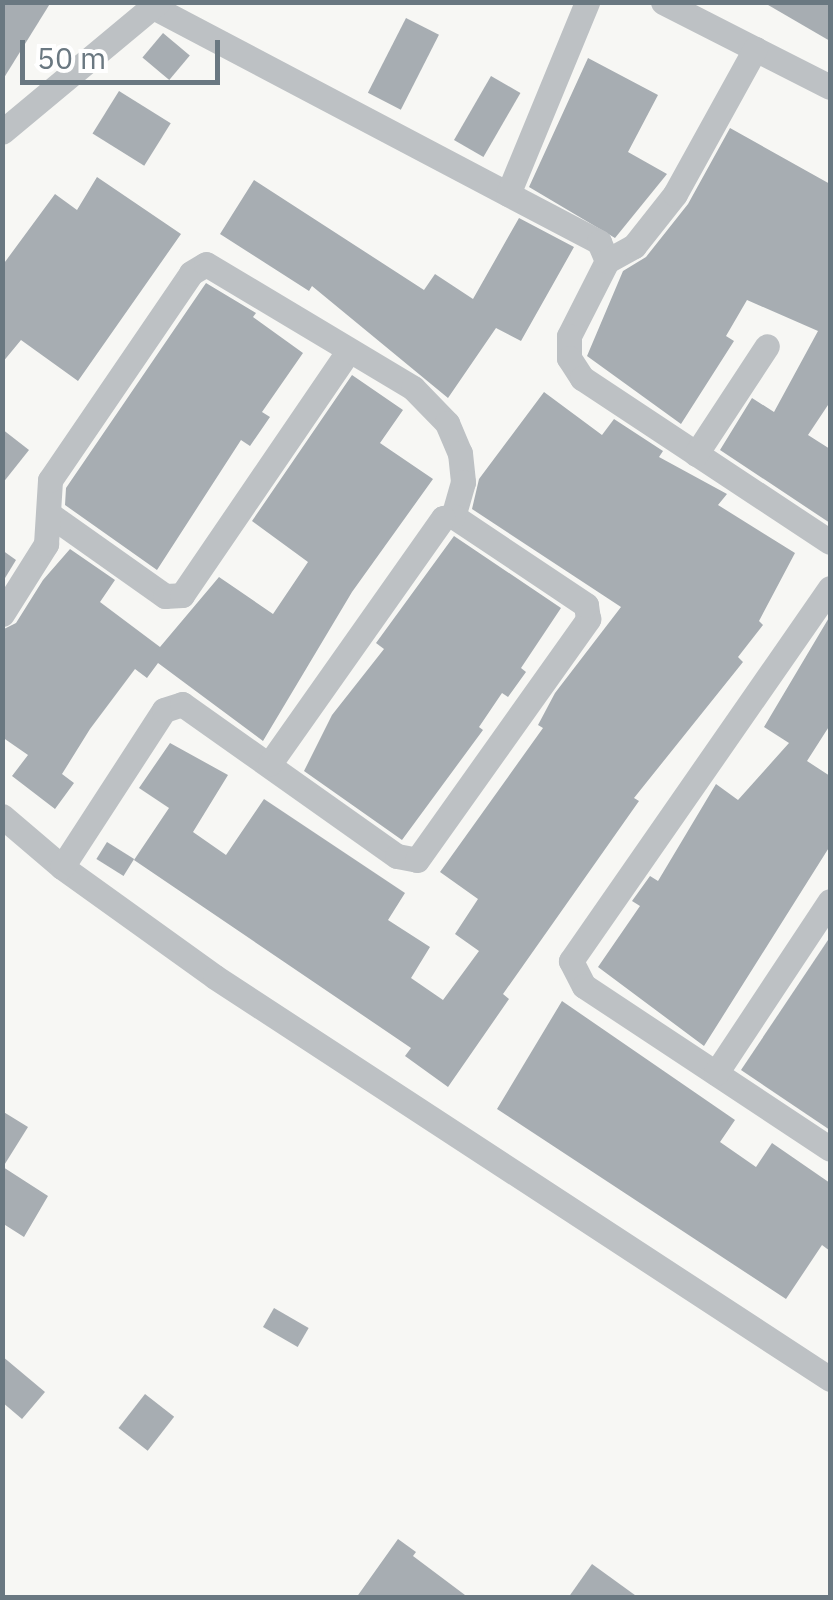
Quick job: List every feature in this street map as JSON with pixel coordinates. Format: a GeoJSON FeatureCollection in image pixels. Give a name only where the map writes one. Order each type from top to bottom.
{"type":"FeatureCollection","features":[{"type":"Feature","properties":{"kind":"street"},"geometry":{"type":"LineString","coordinates":[[508,194],[587,2]]}},
{"type":"Feature","properties":{"kind":"street"},"geometry":{"type":"LineString","coordinates":[[664,2],[830,87]]}},
{"type":"Feature","properties":{"kind":"street"},"geometry":{"type":"LineString","coordinates":[[2,132],[156,5],[599,242],[607,262]]}},
{"type":"Feature","properties":{"kind":"street"},"geometry":{"type":"LineString","coordinates":[[755,49],[675,194],[634,246],[607,262],[577,314],[569,358],[582,378],[830,542]]}},
{"type":"Feature","properties":{"kind":"street"},"geometry":{"type":"LineString","coordinates":[[2,614],[41,554],[49,514],[50,480],[198,267],[213,264],[348,352],[414,388],[448,423],[463,482],[453,516]]}},
{"type":"Feature","properties":{"kind":"street"},"geometry":{"type":"LineString","coordinates":[[696,454],[767,346]]}},
{"type":"Feature","properties":{"kind":"street"},"geometry":{"type":"LineString","coordinates":[[49,514],[166,596],[182,596],[348,352]]}},
{"type":"Feature","properties":{"kind":"street"},"geometry":{"type":"LineString","coordinates":[[62,868],[172,706],[182,704],[397,856],[417,860],[588,619],[582,597],[453,516]]}},
{"type":"Feature","properties":{"kind":"street"},"geometry":{"type":"LineString","coordinates":[[270,764],[437,522],[453,516]]}},
{"type":"Feature","properties":{"kind":"street"},"geometry":{"type":"LineString","coordinates":[[830,588],[571,961],[584,986],[830,1149]]}},
{"type":"Feature","properties":{"kind":"street"},"geometry":{"type":"LineString","coordinates":[[2,816],[62,868],[215,977],[830,1378]]}},
{"type":"Feature","properties":{"kind":"street"},"geometry":{"type":"LineString","coordinates":[[716,1073],[830,901]]}},
{"type":"Feature","properties":{"kind":"building"},"geometry":{"type":"Polygon","coordinates":[[[2,2],[51,2],[2,81],[2,2]]]}},
{"type":"Feature","properties":{"kind":"building"},"geometry":{"type":"Polygon","coordinates":[[[763,2],[830,2],[830,41],[763,2]]]}},
{"type":"Feature","properties":{"kind":"building"},"geometry":{"type":"Polygon","coordinates":[[[406,18],[439,35],[401,110],[368,93],[406,18]]]}},
{"type":"Feature","properties":{"kind":"building"},"geometry":{"type":"Polygon","coordinates":[[[163,33],[190,55],[169,80],[142,58],[163,33]]]}},
{"type":"Feature","properties":{"kind":"building"},"geometry":{"type":"Polygon","coordinates":[[[588,58],[658,95],[628,152],[667,174],[615,238],[529,187],[588,58]]]}},
{"type":"Feature","properties":{"kind":"building"},"geometry":{"type":"Polygon","coordinates":[[[491,76],[520,93],[483,157],[454,140],[491,76]]]}},
{"type":"Feature","properties":{"kind":"building"},"geometry":{"type":"Polygon","coordinates":[[[119,91],[171,123],[144,166],[93,133],[119,91]]]}},
{"type":"Feature","properties":{"kind":"building"},"geometry":{"type":"Polygon","coordinates":[[[730,128],[830,184],[830,402],[808,435],[830,449],[830,523],[720,450],[752,398],[774,412],[818,331],[747,300],[726,336],[734,341],[681,424],[587,356],[623,271],[646,257],[688,204],[730,128]]]}},
{"type":"Feature","properties":{"kind":"building"},"geometry":{"type":"Polygon","coordinates":[[[97,177],[181,234],[78,381],[21,340],[2,363],[2,266],[55,194],[77,210],[97,177]]]}},
{"type":"Feature","properties":{"kind":"building"},"geometry":{"type":"Polygon","coordinates":[[[254,180],[424,290],[435,274],[473,299],[519,218],[574,247],[521,341],[496,328],[448,398],[312,286],[309,291],[220,234],[254,180]]]}},
{"type":"Feature","properties":{"kind":"building"},"geometry":{"type":"Polygon","coordinates":[[[206,283],[256,313],[253,317],[303,353],[262,412],[270,417],[250,446],[241,440],[157,570],[65,505],[66,488],[206,283]]]}},
{"type":"Feature","properties":{"kind":"building"},"geometry":{"type":"Polygon","coordinates":[[[352,375],[403,410],[380,443],[433,479],[352,592],[263,741],[158,663],[147,678],[135,669],[62,774],[74,783],[55,809],[12,776],[28,755],[2,737],[2,630],[16,623],[43,580],[70,549],[115,580],[100,602],[160,647],[219,577],[273,614],[308,562],[252,521],[352,375]]]}},
{"type":"Feature","properties":{"kind":"building"},"geometry":{"type":"Polygon","coordinates":[[[544,392],[602,435],[614,419],[663,451],[659,457],[727,494],[718,505],[795,553],[759,621],[763,625],[738,657],[743,662],[634,798],[639,801],[503,994],[509,999],[448,1087],[405,1056],[411,1048],[134,860],[169,808],[139,788],[170,743],[228,775],[193,832],[226,855],[264,799],[405,893],[388,920],[430,947],[411,978],[443,1000],[479,951],[455,934],[478,899],[440,872],[543,728],[538,725],[555,693],[621,607],[472,509],[479,479],[544,392]]]}},
{"type":"Feature","properties":{"kind":"building"},"geometry":{"type":"Polygon","coordinates":[[[2,429],[29,450],[2,484],[2,429]]]}},
{"type":"Feature","properties":{"kind":"building"},"geometry":{"type":"Polygon","coordinates":[[[454,536],[561,608],[521,668],[526,672],[508,697],[502,693],[479,727],[483,730],[402,840],[304,771],[332,715],[384,649],[376,643],[454,536]]]}},
{"type":"Feature","properties":{"kind":"building"},"geometry":{"type":"Polygon","coordinates":[[[2,550],[16,560],[2,583],[2,550]]]}},
{"type":"Feature","properties":{"kind":"building"},"geometry":{"type":"Polygon","coordinates":[[[830,616],[830,725],[807,761],[830,776],[830,846],[704,1046],[598,967],[640,906],[632,901],[650,876],[658,881],[716,784],[738,800],[789,743],[764,727],[830,616]]]}},
{"type":"Feature","properties":{"kind":"building"},"geometry":{"type":"Polygon","coordinates":[[[107,842],[134,859],[124,876],[96,859],[107,842]]]}},
{"type":"Feature","properties":{"kind":"building"},"geometry":{"type":"Polygon","coordinates":[[[830,937],[830,1130],[741,1070],[830,937]]]}},
{"type":"Feature","properties":{"kind":"building"},"geometry":{"type":"Polygon","coordinates":[[[562,1001],[735,1120],[720,1142],[756,1167],[772,1143],[830,1183],[830,1251],[822,1245],[786,1299],[497,1109],[562,1001]]]}},
{"type":"Feature","properties":{"kind":"building"},"geometry":{"type":"Polygon","coordinates":[[[2,1111],[28,1127],[3,1167],[48,1196],[24,1237],[2,1223],[2,1111]]]}},
{"type":"Feature","properties":{"kind":"building"},"geometry":{"type":"Polygon","coordinates":[[[274,1308],[309,1328],[298,1347],[263,1327],[274,1308]]]}},
{"type":"Feature","properties":{"kind":"building"},"geometry":{"type":"Polygon","coordinates":[[[2,1356],[45,1392],[22,1419],[2,1402],[2,1356]]]}},
{"type":"Feature","properties":{"kind":"building"},"geometry":{"type":"Polygon","coordinates":[[[145,1394],[174,1417],[148,1451],[119,1428],[145,1394]]]}},
{"type":"Feature","properties":{"kind":"building"},"geometry":{"type":"Polygon","coordinates":[[[398,1539],[416,1552],[413,1556],[469,1598],[356,1598],[398,1539]]]}},
{"type":"Feature","properties":{"kind":"building"},"geometry":{"type":"Polygon","coordinates":[[[592,1564],[639,1598],[568,1598],[592,1564]]]}}]}
